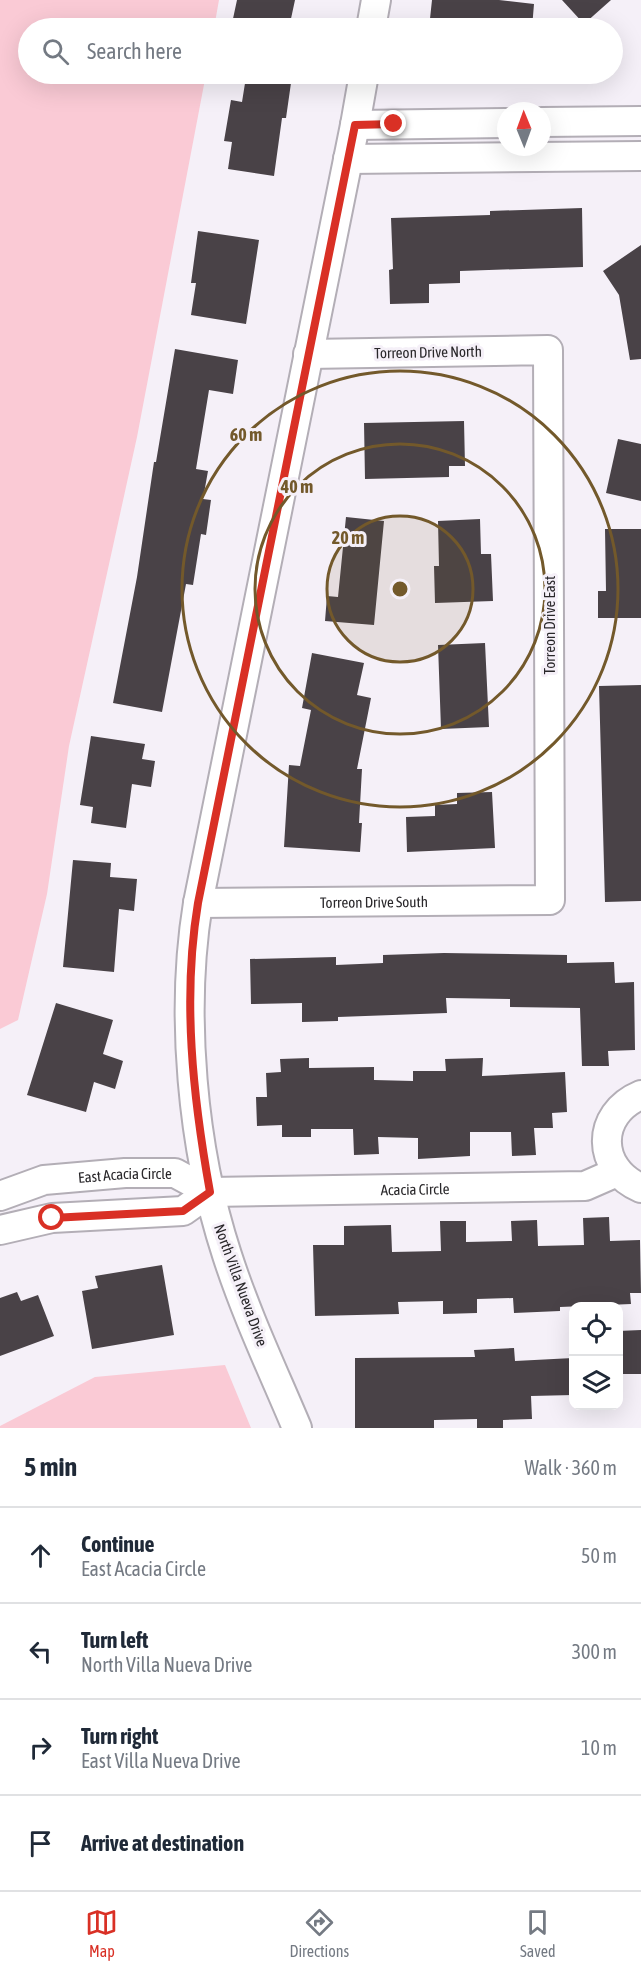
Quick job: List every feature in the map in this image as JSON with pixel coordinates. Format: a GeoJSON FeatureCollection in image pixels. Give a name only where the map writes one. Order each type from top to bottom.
{"type":"FeatureCollection","features":[{"type":"Feature","properties":{"kind":"street"},"geometry":{"type":"LineString","coordinates":[[373,18],[376,0]]}},
{"type":"Feature","properties":{"kind":"street","name":"North Villa Nueva Drive"},"geometry":{"type":"LineString","coordinates":[[297,1428],[250,1318],[227,1254],[210,1192],[198,1127],[192,1066],[190,1008],[192,954],[198,903],[362,84]]}},
{"type":"Feature","properties":{"kind":"street"},"geometry":{"type":"LineString","coordinates":[[551,122],[641,121]]}},
{"type":"Feature","properties":{"kind":"street"},"geometry":{"type":"LineString","coordinates":[[355,125],[497,123]]}},
{"type":"Feature","properties":{"kind":"street"},"geometry":{"type":"LineString","coordinates":[[348,159],[641,156]]}},
{"type":"Feature","properties":{"kind":"street","name":"Torreon Drive North"},"geometry":{"type":"LineString","coordinates":[[308,354],[548,350]]}},
{"type":"Feature","properties":{"kind":"street","name":"Torreon Drive East"},"geometry":{"type":"LineString","coordinates":[[548,350],[550,900]]}},
{"type":"Feature","properties":{"kind":"street","name":"Torreon Drive South"},"geometry":{"type":"LineString","coordinates":[[198,903],[550,900]]}},
{"type":"Feature","properties":{"kind":"street"},"geometry":{"type":"LineString","coordinates":[[641,1095],[617,1110],[609,1125],[606,1141],[609,1158],[618,1172],[630,1183],[641,1188]]}},
{"type":"Feature","properties":{"kind":"street","name":"Acacia Circle"},"geometry":{"type":"LineString","coordinates":[[210,1192],[585,1186],[618,1172]]}},
{"type":"Feature","properties":{"kind":"street","name":"East Acacia Circle"},"geometry":{"type":"LineString","coordinates":[[0,1196],[44,1180],[125,1173],[175,1173],[210,1192]]}},
{"type":"Feature","properties":{"kind":"street"},"geometry":{"type":"LineString","coordinates":[[0,1230],[52,1218],[183,1211],[210,1192]]}},
{"type":"Feature","properties":{"kind":"shaded area"},"geometry":{"type":"Polygon","coordinates":[[[0,0],[219,0],[216,18],[18,18],[18,84],[204,84],[137,437],[69,746],[47,894],[18,1020],[0,1029],[0,0]]]}},
{"type":"Feature","properties":{"kind":"shaded area"},"geometry":{"type":"Polygon","coordinates":[[[225,1365],[251,1428],[0,1428],[95,1377],[225,1365]]]}},
{"type":"Feature","properties":{"kind":"building"},"geometry":{"type":"Polygon","coordinates":[[[237,0],[295,0],[291,18],[233,18],[237,0]]]}},
{"type":"Feature","properties":{"kind":"building"},"geometry":{"type":"Polygon","coordinates":[[[432,0],[499,0],[534,4],[533,18],[430,18],[432,0]]]}},
{"type":"Feature","properties":{"kind":"building"},"geometry":{"type":"Polygon","coordinates":[[[562,0],[611,0],[591,18],[578,18],[562,0]]]}},
{"type":"Feature","properties":{"kind":"building"},"geometry":{"type":"Polygon","coordinates":[[[245,84],[291,84],[286,118],[282,118],[274,176],[228,169],[232,142],[224,141],[231,100],[242,102],[245,84]]]}},
{"type":"Feature","properties":{"kind":"building"},"geometry":{"type":"Polygon","coordinates":[[[582,208],[583,267],[460,271],[460,283],[429,284],[429,303],[390,304],[389,270],[393,269],[391,218],[490,215],[490,211],[582,208]]]}},
{"type":"Feature","properties":{"kind":"building"},"geometry":{"type":"Polygon","coordinates":[[[198,231],[259,240],[246,324],[191,315],[196,283],[191,283],[198,231]]]}},
{"type":"Feature","properties":{"kind":"building"},"geometry":{"type":"Polygon","coordinates":[[[641,245],[641,359],[630,360],[619,295],[603,271],[641,245]]]}},
{"type":"Feature","properties":{"kind":"building"},"geometry":{"type":"Polygon","coordinates":[[[175,349],[238,360],[233,394],[209,390],[196,469],[208,471],[203,499],[211,500],[206,535],[201,534],[193,585],[186,584],[162,712],[113,703],[137,577],[154,462],[156,462],[175,349]]]}},
{"type":"Feature","properties":{"kind":"building"},"geometry":{"type":"Polygon","coordinates":[[[464,421],[465,466],[449,466],[449,477],[365,479],[364,423],[464,421]]]}},
{"type":"Feature","properties":{"kind":"building"},"geometry":{"type":"Polygon","coordinates":[[[618,439],[641,444],[641,501],[606,493],[618,439]]]}},
{"type":"Feature","properties":{"kind":"building"},"geometry":{"type":"Polygon","coordinates":[[[346,517],[384,521],[374,625],[325,621],[327,596],[338,597],[346,517]]]}},
{"type":"Feature","properties":{"kind":"building"},"geometry":{"type":"Polygon","coordinates":[[[480,519],[481,554],[491,554],[493,601],[435,603],[434,566],[439,566],[438,521],[480,519]]]}},
{"type":"Feature","properties":{"kind":"building"},"geometry":{"type":"Polygon","coordinates":[[[605,529],[641,529],[641,618],[598,618],[598,591],[606,591],[605,529]]]}},
{"type":"Feature","properties":{"kind":"building"},"geometry":{"type":"Polygon","coordinates":[[[485,643],[489,727],[441,729],[438,645],[485,643]]]}},
{"type":"Feature","properties":{"kind":"building"},"geometry":{"type":"Polygon","coordinates":[[[312,653],[364,663],[357,695],[371,698],[357,769],[362,769],[360,852],[284,847],[289,765],[300,766],[311,710],[302,708],[312,653]]]}},
{"type":"Feature","properties":{"kind":"building"},"geometry":{"type":"Polygon","coordinates":[[[641,685],[641,901],[605,902],[599,686],[641,685]]]}},
{"type":"Feature","properties":{"kind":"building"},"geometry":{"type":"Polygon","coordinates":[[[91,736],[145,744],[142,759],[155,761],[151,787],[132,784],[126,828],[91,823],[93,807],[80,805],[91,736]]]}},
{"type":"Feature","properties":{"kind":"building"},"geometry":{"type":"Polygon","coordinates":[[[492,792],[495,848],[407,852],[406,817],[435,816],[435,805],[457,804],[457,793],[492,792]]]}},
{"type":"Feature","properties":{"kind":"building"},"geometry":{"type":"Polygon","coordinates":[[[73,860],[111,863],[110,877],[137,879],[134,911],[119,909],[114,972],[63,967],[73,860]]]}},
{"type":"Feature","properties":{"kind":"building"},"geometry":{"type":"Polygon","coordinates":[[[444,953],[567,955],[567,963],[614,962],[615,983],[634,982],[635,1050],[608,1051],[609,1066],[582,1066],[580,1008],[510,1007],[510,999],[446,998],[447,1013],[338,1017],[338,1021],[302,1022],[302,1003],[251,1004],[250,959],[336,957],[336,965],[383,963],[383,955],[444,953]]]}},
{"type":"Feature","properties":{"kind":"building"},"geometry":{"type":"Polygon","coordinates":[[[56,1003],[113,1020],[103,1054],[123,1061],[115,1089],[94,1082],[86,1112],[27,1095],[56,1003]]]}},
{"type":"Feature","properties":{"kind":"building"},"geometry":{"type":"Polygon","coordinates":[[[309,1058],[309,1068],[374,1067],[374,1080],[413,1081],[413,1071],[446,1071],[445,1059],[483,1058],[482,1076],[565,1072],[567,1112],[552,1113],[553,1128],[534,1128],[536,1155],[512,1156],[511,1132],[470,1132],[470,1156],[418,1159],[418,1138],[378,1137],[379,1154],[354,1155],[353,1129],[311,1129],[311,1137],[282,1137],[282,1125],[257,1126],[256,1097],[267,1097],[266,1073],[281,1072],[280,1059],[309,1058]]]}},
{"type":"Feature","properties":{"kind":"building"},"geometry":{"type":"Polygon","coordinates":[[[609,1217],[610,1241],[640,1240],[641,1293],[630,1293],[631,1304],[569,1302],[569,1307],[560,1307],[560,1311],[514,1313],[513,1298],[477,1299],[477,1313],[443,1314],[443,1301],[398,1302],[399,1314],[315,1316],[313,1245],[344,1245],[344,1226],[391,1225],[392,1252],[441,1251],[440,1221],[466,1221],[466,1242],[512,1241],[511,1221],[537,1220],[538,1246],[584,1245],[583,1218],[609,1217]]]}},
{"type":"Feature","properties":{"kind":"building"},"geometry":{"type":"Polygon","coordinates":[[[162,1265],[174,1335],[92,1349],[82,1291],[98,1288],[95,1276],[162,1265]]]}},
{"type":"Feature","properties":{"kind":"building"},"geometry":{"type":"Polygon","coordinates":[[[17,1292],[21,1301],[38,1295],[54,1336],[0,1356],[0,1298],[17,1292]]]}},
{"type":"Feature","properties":{"kind":"building"},"geometry":{"type":"Polygon","coordinates":[[[641,1330],[641,1374],[623,1374],[623,1331],[641,1330]]]}},
{"type":"Feature","properties":{"kind":"building"},"geometry":{"type":"Polygon","coordinates":[[[514,1348],[515,1361],[569,1358],[569,1395],[531,1396],[532,1419],[503,1420],[503,1428],[477,1428],[477,1419],[434,1420],[434,1428],[355,1428],[355,1358],[475,1357],[474,1350],[514,1348]]]}},
{"type":"Feature","properties":{"kind":"route"},"geometry":{"type":"LineString","coordinates":[[52,1218],[183,1211],[210,1192],[198,1127],[192,1066],[190,1008],[194,923],[355,125],[394,124]]}}]}
